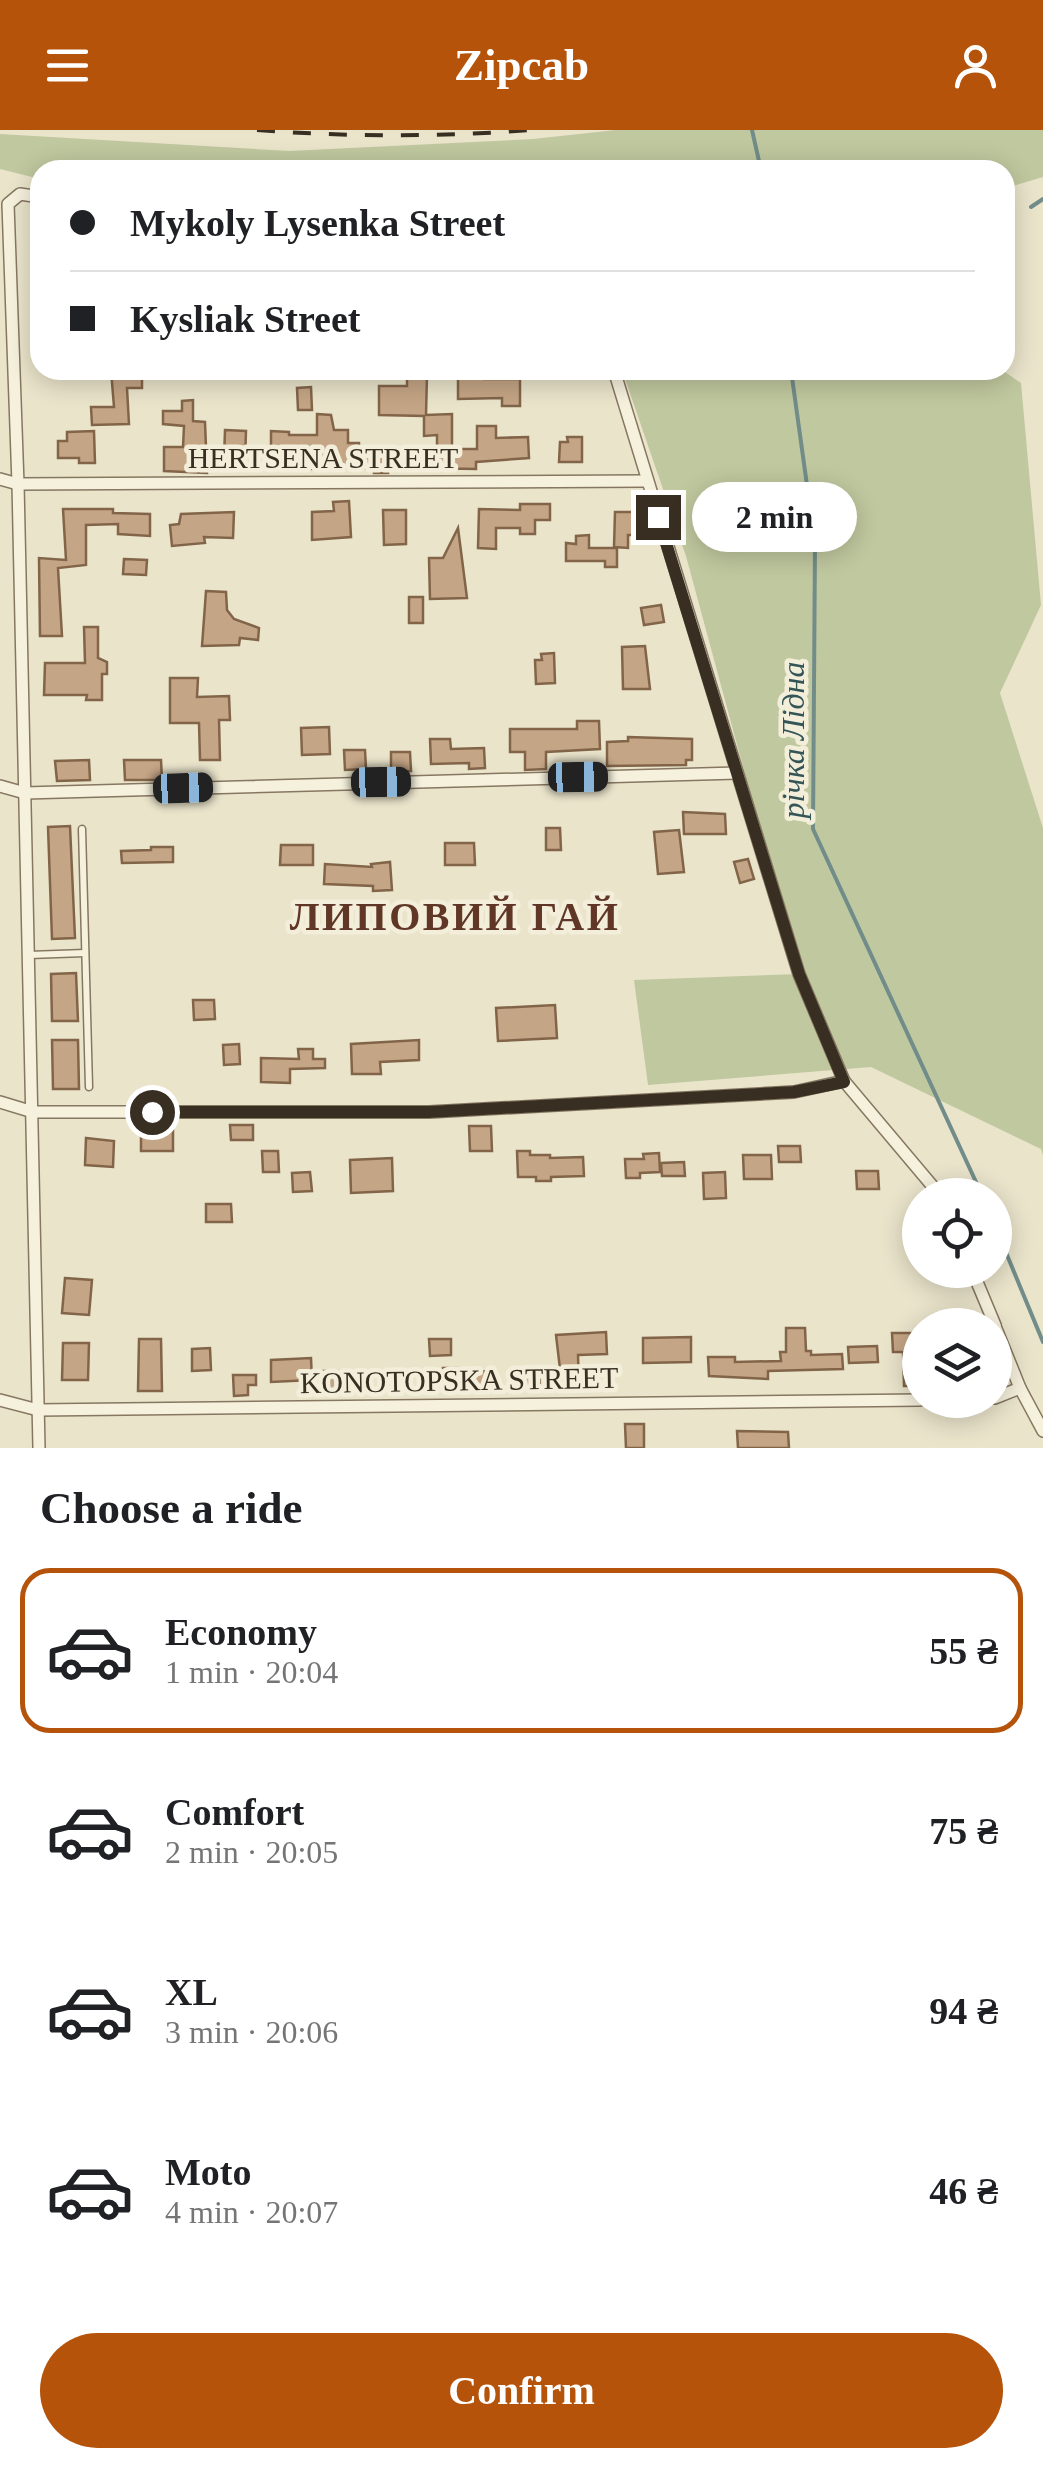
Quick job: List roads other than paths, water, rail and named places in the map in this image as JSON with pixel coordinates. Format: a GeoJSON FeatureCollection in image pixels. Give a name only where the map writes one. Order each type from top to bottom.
{"type":"FeatureCollection","features":[{"type":"Feature","properties":{"kind":"street"},"geometry":{"type":"LineString","coordinates":[[30,196],[20,194],[4,203],[18,484],[39,1448]]}},
{"type":"Feature","properties":{"kind":"street"},"geometry":{"type":"LineString","coordinates":[[617,380],[799,974],[844,1082],[926,1178]]}},
{"type":"Feature","properties":{"kind":"street","name":"HERTSENA STREET"},"geometry":{"type":"LineString","coordinates":[[0,479],[18,484],[647,481]]}},
{"type":"Feature","properties":{"kind":"street"},"geometry":{"type":"LineString","coordinates":[[0,786],[25,793],[737,772]]}},
{"type":"Feature","properties":{"kind":"street"},"geometry":{"type":"LineString","coordinates":[[0,1102],[34,1112],[429,1112],[794,1092],[844,1082]]}},
{"type":"Feature","properties":{"kind":"street"},"geometry":{"type":"LineString","coordinates":[[1012,1368],[1043,1431]]}},
{"type":"Feature","properties":{"kind":"street"},"geometry":{"type":"LineString","coordinates":[[1012,1391],[1020,1388]]}},
{"type":"Feature","properties":{"kind":"street","name":"KONOTOPSKA STREET"},"geometry":{"type":"LineString","coordinates":[[0,1400],[38,1410],[902,1400]]}},
{"type":"Feature","properties":{"kind":"lane"},"geometry":{"type":"LineString","coordinates":[[82,829],[89,1087]]}},
{"type":"Feature","properties":{"kind":"lane"},"geometry":{"type":"LineString","coordinates":[[29,955],[85,953]]}},
{"type":"Feature","properties":{"kind":"waterway","name":"річка Лідна"},"geometry":{"type":"LineString","coordinates":[[752,130],[759,160]]}},
{"type":"Feature","properties":{"kind":"waterway"},"geometry":{"type":"LineString","coordinates":[[1031,207],[1043,199]]}},
{"type":"Feature","properties":{"kind":"waterway","name":"річка Лідна"},"geometry":{"type":"LineString","coordinates":[[792,380],[815,543],[813,829],[974,1178]]}},
{"type":"Feature","properties":{"kind":"waterway","name":"річка Лідна"},"geometry":{"type":"LineString","coordinates":[[1012,1267],[1043,1342]]}},
{"type":"Feature","properties":{"kind":"railway"},"geometry":{"type":"LineString","coordinates":[[257,130],[394,135],[531,130]]}},
{"type":"Feature","properties":{"kind":"district","name":"ЛИПОВИЙ ГАЙ"},"geometry":{"type":"Point","coordinates":[455,916]}}]}
